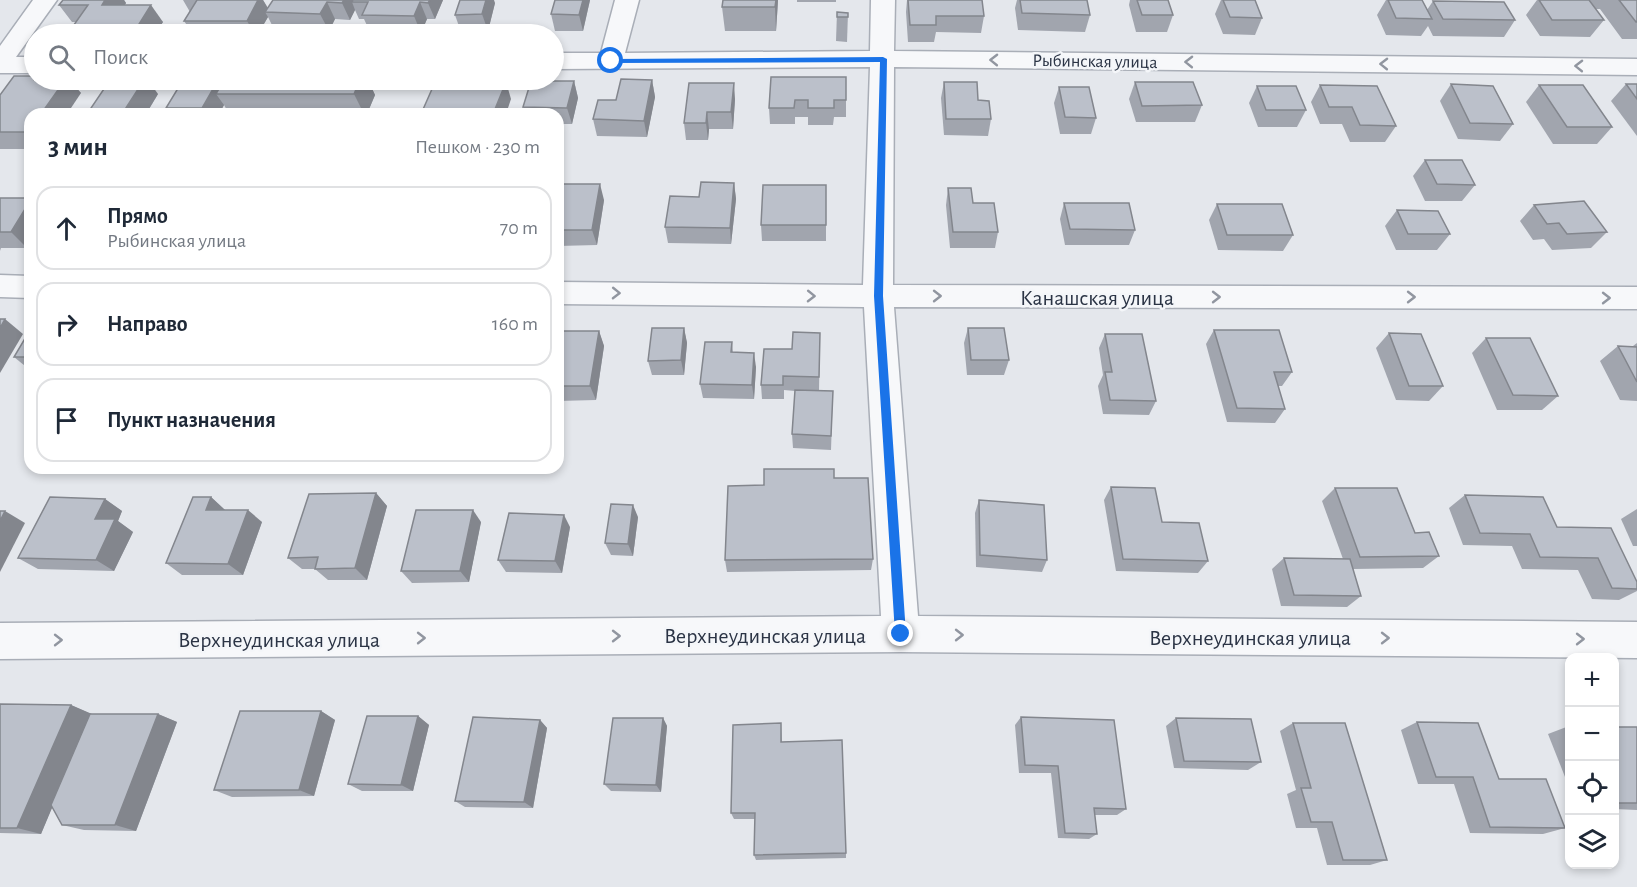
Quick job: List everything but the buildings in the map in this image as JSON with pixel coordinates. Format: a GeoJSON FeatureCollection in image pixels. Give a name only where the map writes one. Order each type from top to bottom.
{"type":"FeatureCollection","features":[{"type":"Feature","properties":{"kind":"street"},"geometry":{"type":"LineString","coordinates":[[28,24],[45,0]]}},
{"type":"Feature","properties":{"kind":"street"},"geometry":{"type":"LineString","coordinates":[[611,61],[627,0]]}},
{"type":"Feature","properties":{"kind":"street"},"geometry":{"type":"LineString","coordinates":[[883,0],[878,296],[901,634]]}},
{"type":"Feature","properties":{"kind":"street"},"geometry":{"type":"LineString","coordinates":[[0,64],[24,30]]}},
{"type":"Feature","properties":{"kind":"street","name":"Рыбинская улица"},"geometry":{"type":"LineString","coordinates":[[564,61],[883,59],[1637,66]]}},
{"type":"Feature","properties":{"kind":"street"},"geometry":{"type":"LineString","coordinates":[[0,64],[24,65]]}},
{"type":"Feature","properties":{"kind":"street"},"geometry":{"type":"LineString","coordinates":[[0,286],[24,287]]}},
{"type":"Feature","properties":{"kind":"street","name":"Канашская улица"},"geometry":{"type":"LineString","coordinates":[[564,293],[1637,298]]}},
{"type":"Feature","properties":{"kind":"street","name":"Верхнеудинская улица"},"geometry":{"type":"LineString","coordinates":[[0,640],[901,634],[1637,640]]}},
{"type":"Feature","properties":{"kind":"route"},"geometry":{"type":"LineString","coordinates":[[611,61],[883,59],[878,296],[901,634]]}}]}
